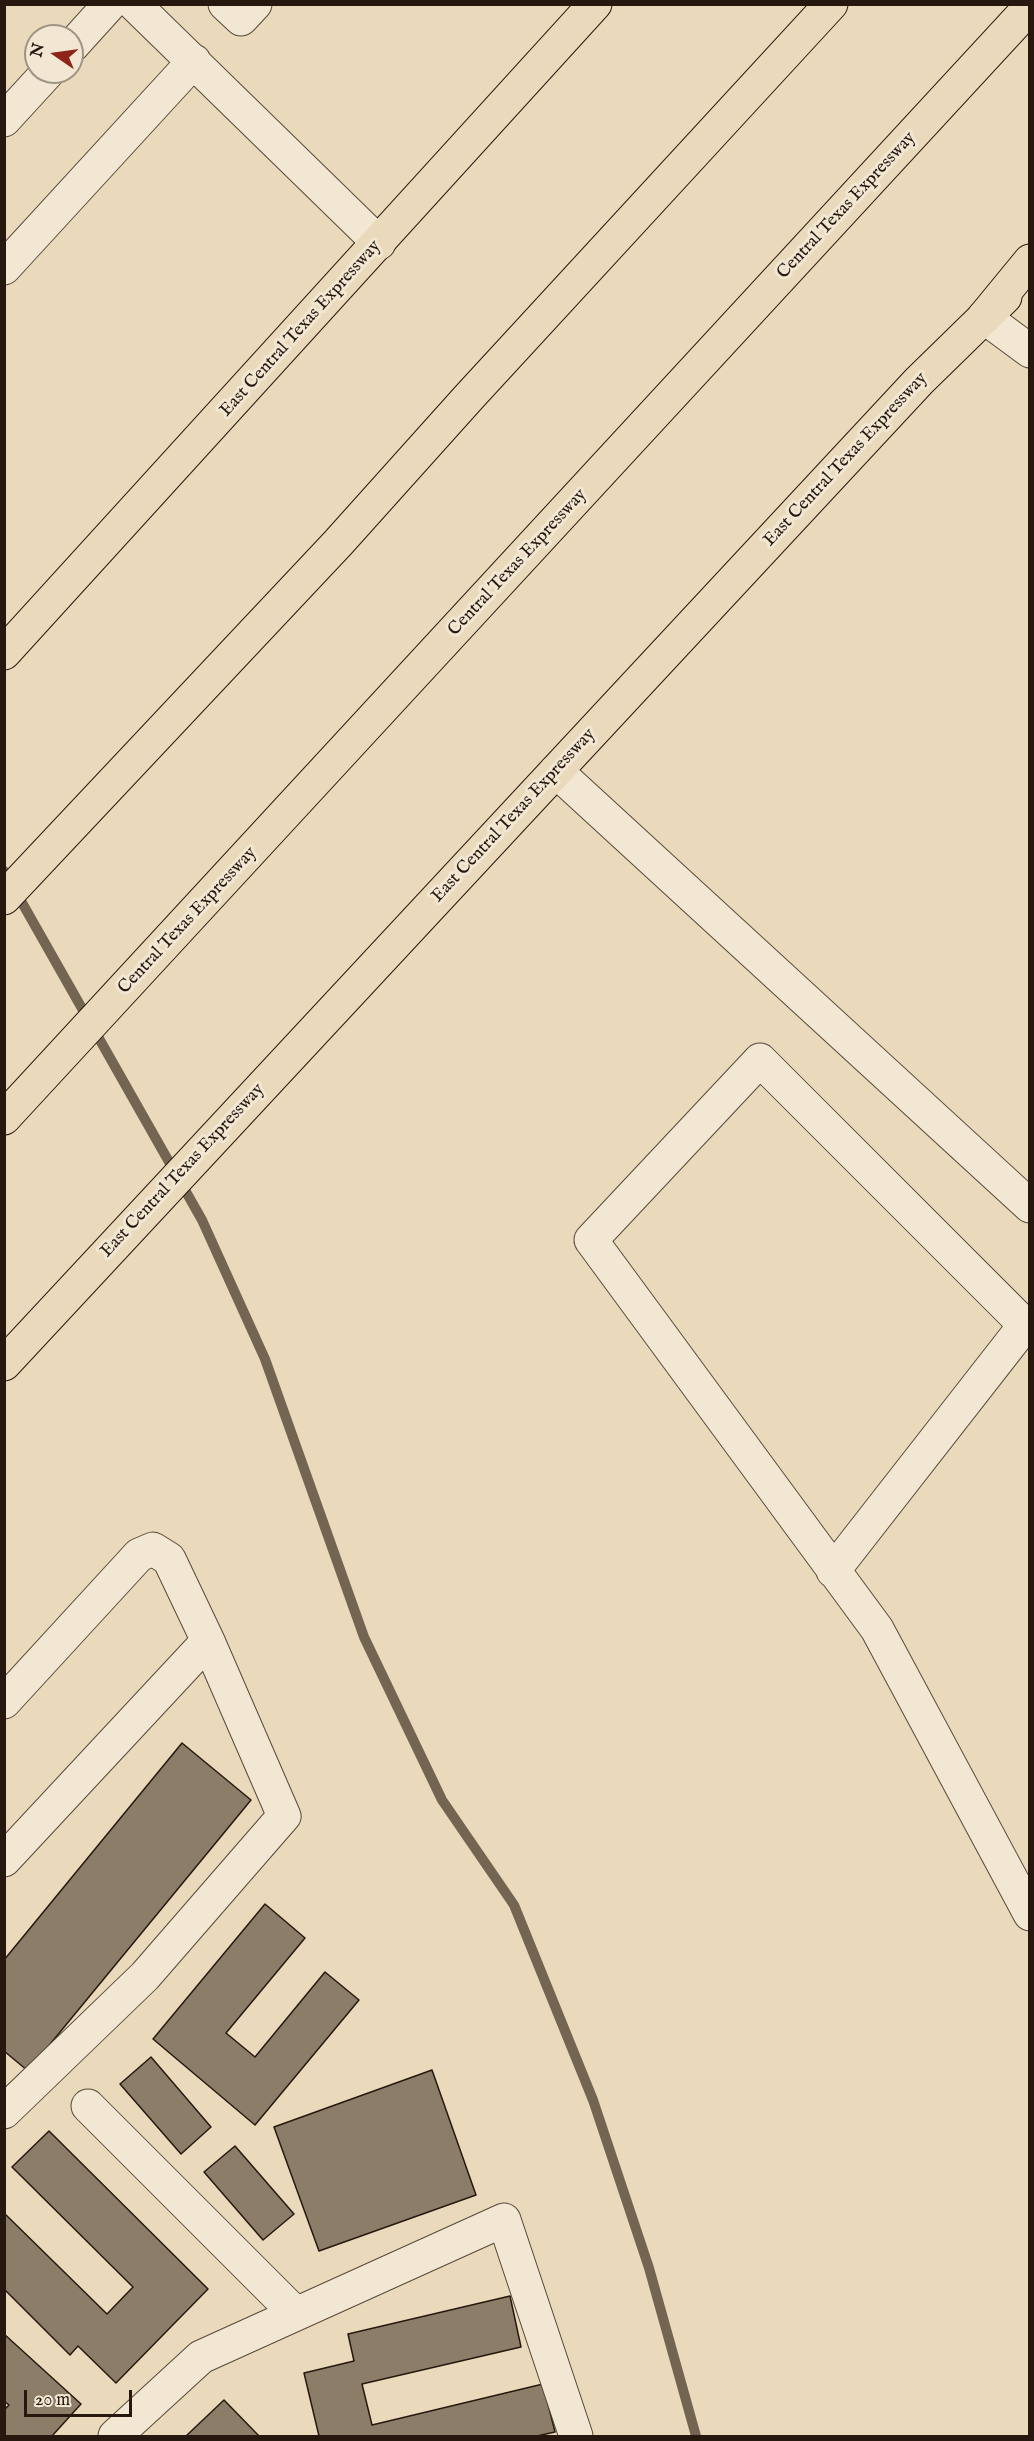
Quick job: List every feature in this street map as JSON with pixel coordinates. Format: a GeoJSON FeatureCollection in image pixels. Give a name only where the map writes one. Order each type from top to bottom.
{"type":"FeatureCollection","features":[{"type":"Feature","properties":{"kind":"main road","name":"East Central Texas Expressway"},"geometry":{"type":"LineString","coordinates":[[4,652],[595,4]]}},
{"type":"Feature","properties":{"kind":"main road"},"geometry":{"type":"LineString","coordinates":[[4,898],[338,543],[477,388],[831,4]]}},
{"type":"Feature","properties":{"kind":"main road","name":"Central Texas Expressway"},"geometry":{"type":"LineString","coordinates":[[8,1114],[1029,7]]}},
{"type":"Feature","properties":{"kind":"main road"},"geometry":{"type":"LineString","coordinates":[[984,317],[1029,261]]}},
{"type":"Feature","properties":{"kind":"main road","name":"East Central Texas Expressway"},"geometry":{"type":"LineString","coordinates":[[4,1364],[919,381],[1029,273]]}},
{"type":"Feature","properties":{"kind":"lane"},"geometry":{"type":"LineString","coordinates":[[84,33],[110,4]]}},
{"type":"Feature","properties":{"kind":"lane"},"geometry":{"type":"LineString","coordinates":[[134,4],[379,243]]}},
{"type":"Feature","properties":{"kind":"lane"},"geometry":{"type":"LineString","coordinates":[[225,4],[241,19],[255,4]]}},
{"type":"Feature","properties":{"kind":"lane"},"geometry":{"type":"LineString","coordinates":[[4,268],[194,61]]}},
{"type":"Feature","properties":{"kind":"lane"},"geometry":{"type":"LineString","coordinates":[[4,120],[37,84]]}},
{"type":"Feature","properties":{"kind":"lane"},"geometry":{"type":"LineString","coordinates":[[984,317],[1029,351]]}},
{"type":"Feature","properties":{"kind":"lane"},"geometry":{"type":"LineString","coordinates":[[556,771],[1025,1192]]}},
{"type":"Feature","properties":{"kind":"lane"},"geometry":{"type":"LineString","coordinates":[[833,1571],[1025,1325],[760,1060],[591,1240],[833,1571],[877,1629],[1029,1914]]}},
{"type":"Feature","properties":{"kind":"lane"},"geometry":{"type":"LineString","coordinates":[[4,1702],[139,1555],[153,1549],[169,1559],[208,1641],[284,1816],[145,1976],[4,2112]]}},
{"type":"Feature","properties":{"kind":"lane"},"geometry":{"type":"LineString","coordinates":[[4,1860],[208,1641]]}},
{"type":"Feature","properties":{"kind":"lane"},"geometry":{"type":"LineString","coordinates":[[88,2106],[296,2314]]}},
{"type":"Feature","properties":{"kind":"lane"},"geometry":{"type":"LineString","coordinates":[[116,2436],[201,2357],[504,2220],[576,2436]]}},
{"type":"Feature","properties":{"kind":"building"},"geometry":{"type":"Polygon","coordinates":[[[182,1743],[251,1800],[28,2071],[4,2051],[4,1960],[182,1743]]]}},
{"type":"Feature","properties":{"kind":"building"},"geometry":{"type":"Polygon","coordinates":[[[265,1904],[305,1938],[226,2033],[255,2057],[325,1972],[359,2000],[255,2125],[153,2039],[265,1904]]]}},
{"type":"Feature","properties":{"kind":"building"},"geometry":{"type":"Polygon","coordinates":[[[151,2057],[211,2127],[181,2154],[120,2084],[151,2057]]]}},
{"type":"Feature","properties":{"kind":"building"},"geometry":{"type":"Polygon","coordinates":[[[432,2070],[476,2195],[319,2251],[274,2127],[432,2070]]]}},
{"type":"Feature","properties":{"kind":"building"},"geometry":{"type":"Polygon","coordinates":[[[49,2131],[208,2289],[116,2383],[78,2346],[70,2355],[4,2289],[4,2213],[107,2314],[133,2287],[12,2167],[49,2131]]]}},
{"type":"Feature","properties":{"kind":"building"},"geometry":{"type":"Polygon","coordinates":[[[235,2146],[294,2214],[263,2240],[204,2172],[235,2146]]]}},
{"type":"Feature","properties":{"kind":"building"},"geometry":{"type":"Polygon","coordinates":[[[510,2296],[521,2347],[362,2384],[372,2425],[543,2384],[555,2432],[537,2436],[319,2436],[304,2373],[354,2361],[348,2334],[510,2296]]]}},
{"type":"Feature","properties":{"kind":"building"},"geometry":{"type":"Polygon","coordinates":[[[4,2334],[81,2404],[52,2436],[4,2436],[4,2410],[9,2405],[4,2401],[4,2334]]]}},
{"type":"Feature","properties":{"kind":"building"},"geometry":{"type":"Polygon","coordinates":[[[224,2400],[259,2436],[186,2436],[224,2400]]]}},
{"type":"Feature","properties":{"kind":"waterway"},"geometry":{"type":"LineString","coordinates":[[4,871],[202,1220],[265,1359],[364,1637],[442,1800],[514,1905],[593,2100],[649,2268],[696,2436]]}}]}
